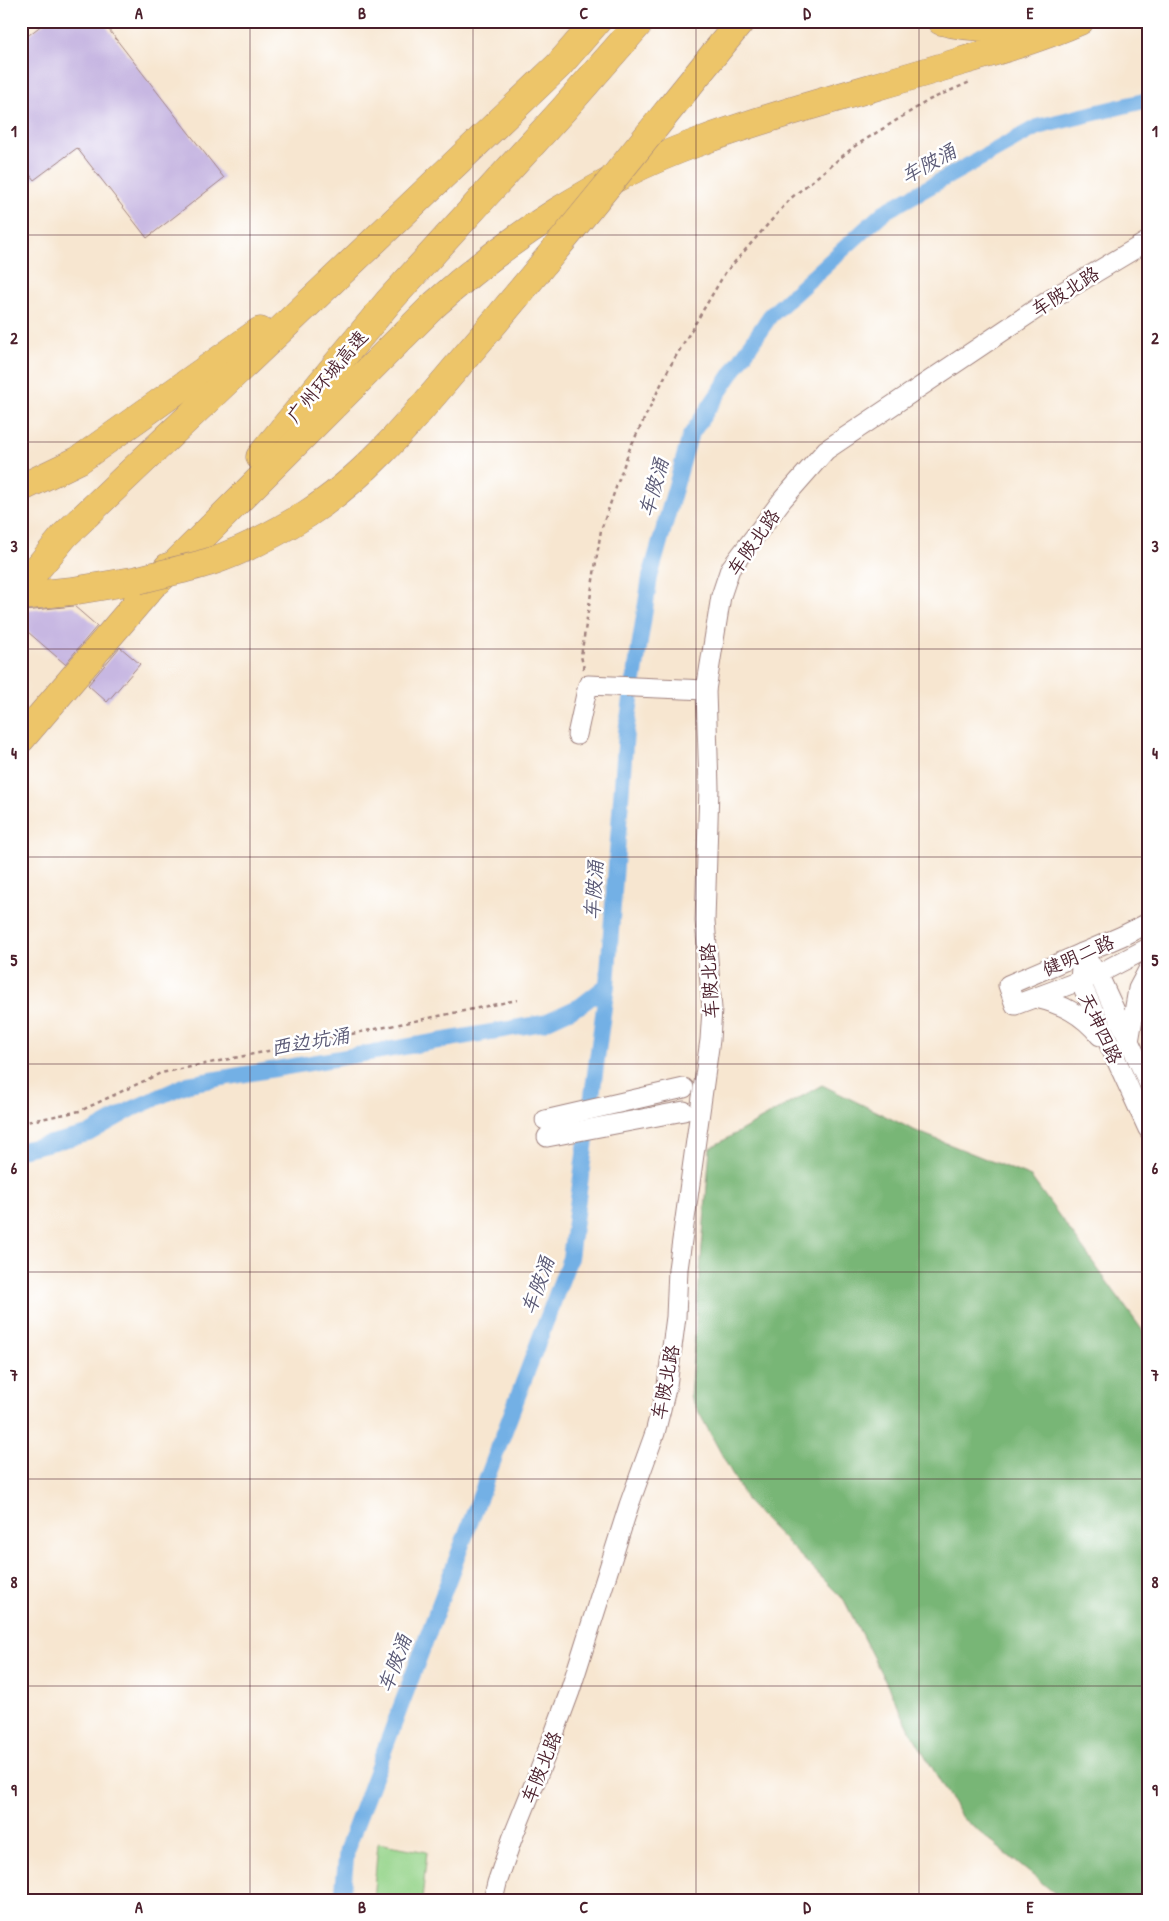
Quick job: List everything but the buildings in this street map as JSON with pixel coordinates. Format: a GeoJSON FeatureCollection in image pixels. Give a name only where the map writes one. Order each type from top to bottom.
{"type":"FeatureCollection","features":[{"type":"Feature","properties":{"kind":"highway"},"geometry":{"type":"LineString","coordinates":[[21,588],[65,535],[559,65],[597,21]]}},
{"type":"Feature","properties":{"kind":"highway","name":"广州环城高速"},"geometry":{"type":"LineString","coordinates":[[21,739],[148,591],[389,301],[563,110],[641,21]]}},
{"type":"Feature","properties":{"kind":"highway"},"geometry":{"type":"LineString","coordinates":[[21,596],[72,591],[138,580],[212,560],[278,530],[307,514],[340,490],[387,446],[472,349],[741,21]]}},
{"type":"Feature","properties":{"kind":"highway"},"geometry":{"type":"LineString","coordinates":[[941,21],[988,27],[1022,26],[1052,21]]}},
{"type":"Feature","properties":{"kind":"highway"},"geometry":{"type":"LineString","coordinates":[[148,591],[434,305],[493,256],[555,214],[634,170],[694,143],[818,103],[1002,50],[1080,21]]}},
{"type":"Feature","properties":{"kind":"highway"},"geometry":{"type":"LineString","coordinates":[[21,488],[79,460],[346,268]]}},
{"type":"Feature","properties":{"kind":"street","name":"车陂北路"},"geometry":{"type":"LineString","coordinates":[[493,1900],[512,1838],[570,1691],[626,1514],[655,1433],[667,1385],[676,1317],[678,1269],[710,1040],[712,1009],[705,920],[709,788],[706,690],[720,596],[730,569],[767,520],[820,456],[843,437],[1051,299],[1148,241]]}},
{"type":"Feature","properties":{"kind":"street"},"geometry":{"type":"LineString","coordinates":[[577,735],[588,686],[706,690]]}},
{"type":"Feature","properties":{"kind":"street","name":"健明二路"},"geometry":{"type":"LineString","coordinates":[[1148,923],[1008,985],[1016,1005],[1098,974],[1148,948]]}},
{"type":"Feature","properties":{"kind":"street"},"geometry":{"type":"LineString","coordinates":[[1080,981],[1082,953]]}},
{"type":"Feature","properties":{"kind":"street","name":"天坤四路"},"geometry":{"type":"LineString","coordinates":[[1082,953],[1098,974],[1148,1082]]}},
{"type":"Feature","properties":{"kind":"street"},"geometry":{"type":"LineString","coordinates":[[1129,1042],[1138,989],[1148,970]]}},
{"type":"Feature","properties":{"kind":"street","name":"天坤四路"},"geometry":{"type":"LineString","coordinates":[[1080,981],[1148,1129]]}},
{"type":"Feature","properties":{"kind":"street"},"geometry":{"type":"LineString","coordinates":[[1036,998],[1069,1008],[1090,1024],[1111,1049]]}},
{"type":"Feature","properties":{"kind":"street"},"geometry":{"type":"LineString","coordinates":[[684,1088],[546,1128],[684,1111]]}},
{"type":"Feature","properties":{"kind":"path"},"geometry":{"type":"LineString","coordinates":[[588,686],[581,656],[601,530],[630,448],[669,368],[725,273],[791,198],[855,146],[928,100],[974,80]]}},
{"type":"Feature","properties":{"kind":"path"},"geometry":{"type":"LineString","coordinates":[[21,1123],[80,1111],[160,1073],[517,1000]]}},
{"type":"Feature","properties":{"kind":"green space"},"geometry":{"type":"Polygon","coordinates":[[[822,1085],[916,1131],[1031,1177],[1148,1338],[1148,1900],[1063,1900],[962,1818],[911,1732],[844,1600],[748,1503],[690,1396],[710,1148],[822,1085]]]}},
{"type":"Feature","properties":{"kind":"green space"},"geometry":{"type":"Polygon","coordinates":[[[378,1843],[427,1852],[422,1900],[373,1900],[378,1843]]]}},
{"type":"Feature","properties":{"kind":"waterway","name":"车陂涌"},"geometry":{"type":"LineString","coordinates":[[342,1900],[347,1849],[570,1258],[607,985],[626,732],[650,577],[690,436],[770,316],[884,212],[1037,127],[1148,100]]}},
{"type":"Feature","properties":{"kind":"waterway","name":"西边坑涌"},"geometry":{"type":"LineString","coordinates":[[21,1150],[88,1134],[132,1109],[188,1084],[543,1023],[580,1006],[607,985]]}}]}
